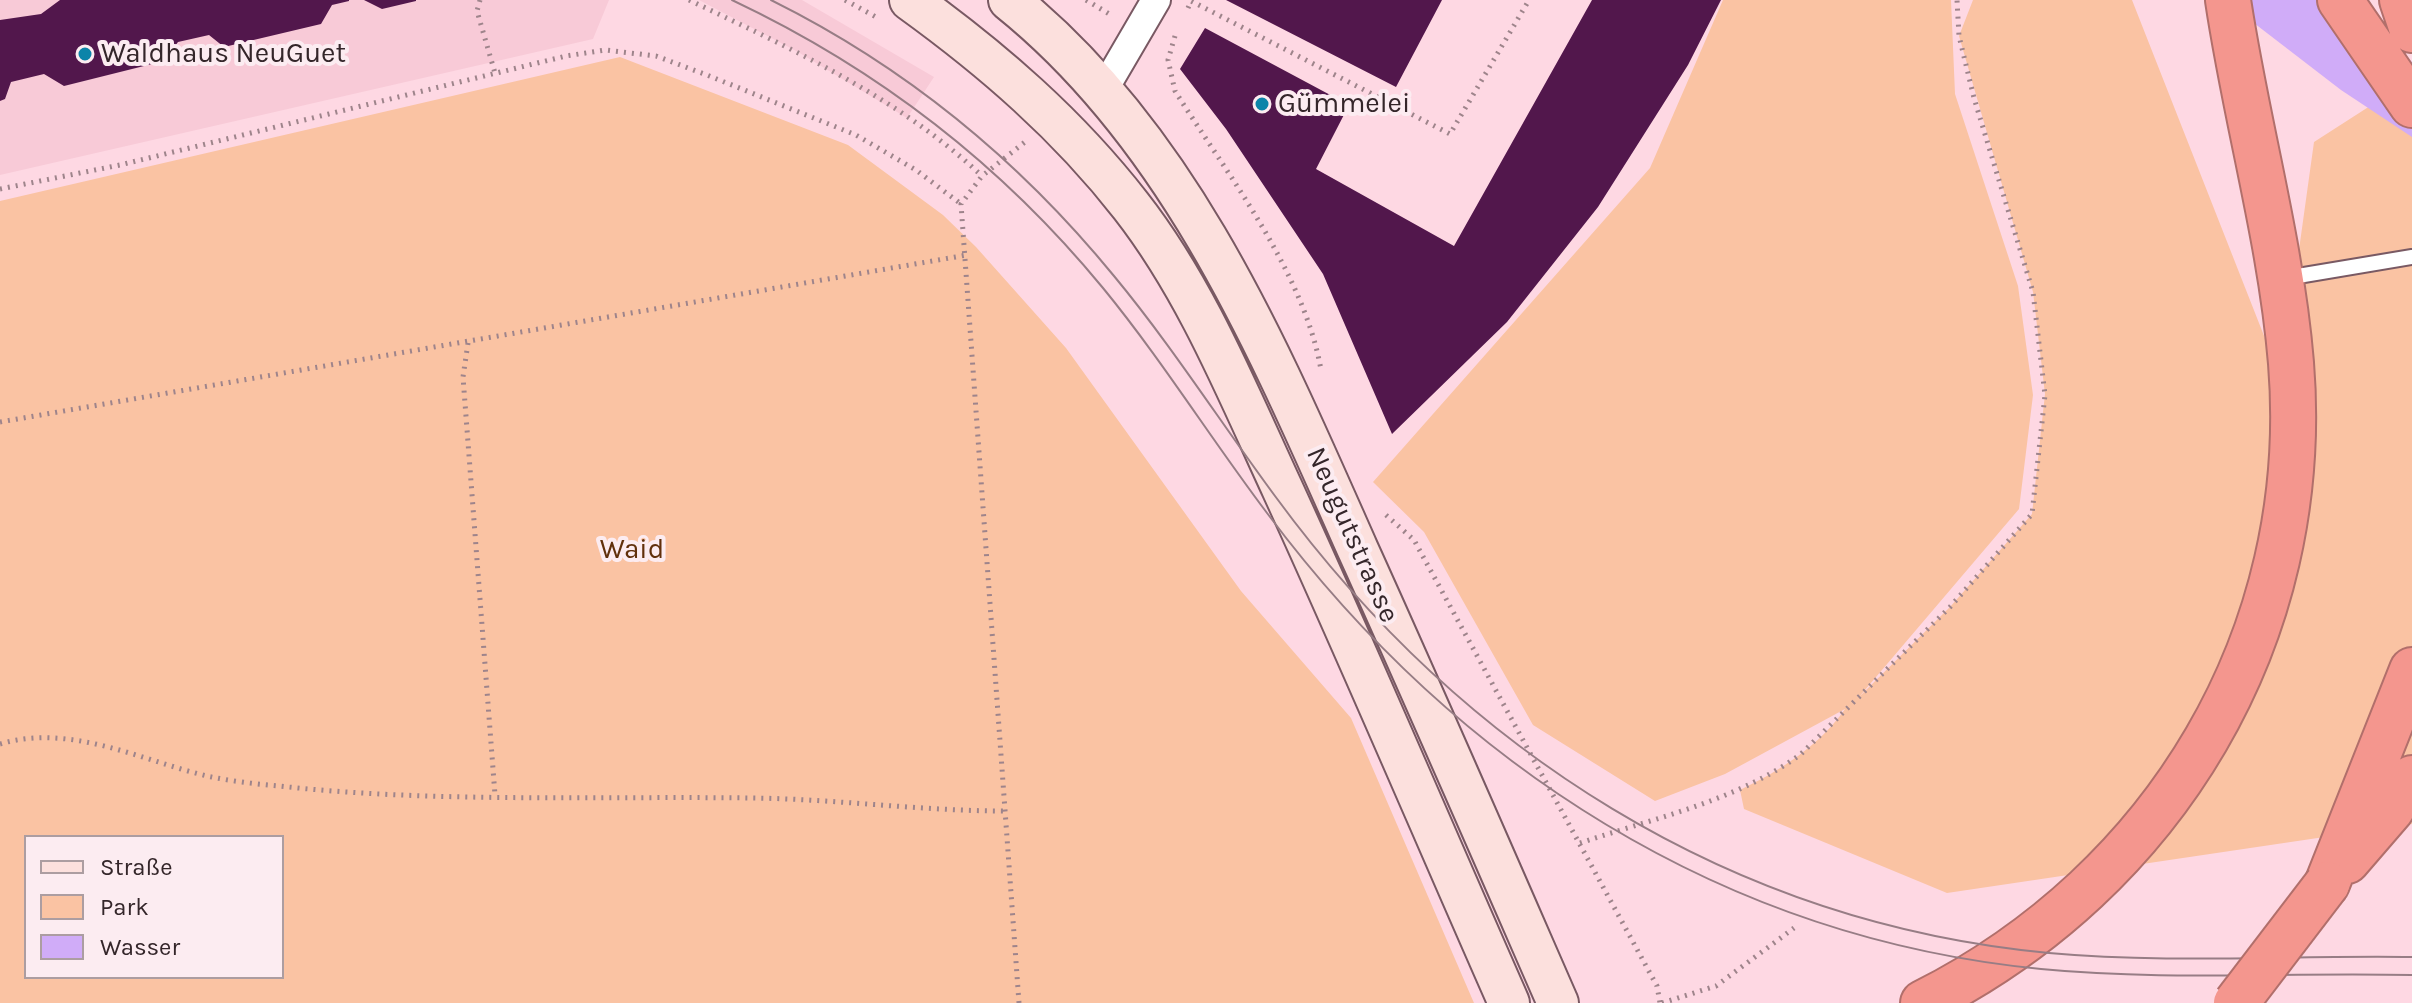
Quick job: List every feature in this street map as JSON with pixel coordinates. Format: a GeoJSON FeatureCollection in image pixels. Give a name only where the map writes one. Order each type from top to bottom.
{"type":"FeatureCollection","features":[{"type":"Feature","properties":{"kind":"highway"},"geometry":{"type":"LineString","coordinates":[[2340,0],[2412,105]]}},
{"type":"Feature","properties":{"kind":"highway"},"geometry":{"type":"LineString","coordinates":[[2402,0],[2412,30]]}},
{"type":"Feature","properties":{"kind":"highway"},"geometry":{"type":"LineString","coordinates":[[1923,1003],[2002,957],[2058,915],[2117,861],[2186,774],[2233,690],[2267,601],[2288,508],[2293,410],[2280,279],[2228,10]]}},
{"type":"Feature","properties":{"kind":"highway"},"geometry":{"type":"LineString","coordinates":[[2327,884],[2412,670]]}},
{"type":"Feature","properties":{"kind":"highway"},"geometry":{"type":"LineString","coordinates":[[2236,1003],[2327,884],[2391,810],[2412,778]]}},
{"type":"Feature","properties":{"kind":"main road","name":"Neugutstrasse"},"geometry":{"type":"LineString","coordinates":[[910,0],[1006,73],[1062,127],[1133,208],[1194,307],[1302,533],[1509,1003]]}},
{"type":"Feature","properties":{"kind":"main road","name":"Neugutstrasse"},"geometry":{"type":"LineString","coordinates":[[1009,0],[1044,28],[1104,89],[1139,133],[1205,236],[1279,373],[1558,1003]]}},
{"type":"Feature","properties":{"kind":"main road"},"geometry":{"type":"LineString","coordinates":[[1062,127],[1104,89]]}},
{"type":"Feature","properties":{"kind":"street"},"geometry":{"type":"LineString","coordinates":[[1104,89],[1156,0]]}},
{"type":"Feature","properties":{"kind":"lane"},"geometry":{"type":"LineString","coordinates":[[2280,279],[2412,257]]}},
{"type":"Feature","properties":{"kind":"path"},"geometry":{"type":"LineString","coordinates":[[480,0],[477,11],[495,73]]}},
{"type":"Feature","properties":{"kind":"path"},"geometry":{"type":"LineString","coordinates":[[689,0],[820,62],[951,147],[982,176]]}},
{"type":"Feature","properties":{"kind":"path"},"geometry":{"type":"LineString","coordinates":[[1191,1],[1450,134],[1529,0]]}},
{"type":"Feature","properties":{"kind":"path"},"geometry":{"type":"LineString","coordinates":[[1580,843],[1740,790],[1773,774],[1801,754],[1950,607],[2032,514],[2045,395],[2033,292],[1974,98],[1959,36],[1957,0]]}},
{"type":"Feature","properties":{"kind":"path"},"geometry":{"type":"LineString","coordinates":[[0,189],[120,165],[495,73],[605,50],[656,56],[856,135],[916,170],[961,204]]}},
{"type":"Feature","properties":{"kind":"path"},"geometry":{"type":"LineString","coordinates":[[1168,60],[1175,91],[1279,259],[1302,308],[1322,378]]}},
{"type":"Feature","properties":{"kind":"path"},"geometry":{"type":"LineString","coordinates":[[1019,1003],[961,204],[982,176],[1034,134],[1062,127]]}},
{"type":"Feature","properties":{"kind":"path"},"geometry":{"type":"LineString","coordinates":[[0,422],[967,255]]}},
{"type":"Feature","properties":{"kind":"path"},"geometry":{"type":"LineString","coordinates":[[468,343],[463,377],[495,795]]}},
{"type":"Feature","properties":{"kind":"path"},"geometry":{"type":"LineString","coordinates":[[1336,500],[1386,515],[1414,540],[1502,707],[1657,986],[1661,1003],[1716,986],[1794,928]]}},
{"type":"Feature","properties":{"kind":"path"},"geometry":{"type":"LineString","coordinates":[[0,744],[43,738],[93,743],[207,776],[365,793],[821,799],[931,811],[1006,811]]}},
{"type":"Feature","properties":{"kind":"shaded area"},"geometry":{"type":"Polygon","coordinates":[[[0,0],[609,0],[593,39],[0,175],[0,0]]]}},
{"type":"Feature","properties":{"kind":"shaded area"},"geometry":{"type":"Polygon","coordinates":[[[699,0],[802,0],[934,77],[907,118],[798,52],[699,0]]]}},
{"type":"Feature","properties":{"kind":"green space"},"geometry":{"type":"Polygon","coordinates":[[[1723,0],[1951,0],[1955,94],[2018,286],[2033,395],[2019,509],[1859,697],[1950,607],[2032,514],[2045,394],[2033,292],[1959,36],[1973,0],[2132,0],[2281,379],[2314,142],[2412,79],[2412,824],[1947,893],[1744,809],[1740,790],[1798,756],[1824,734],[1845,709],[1725,774],[1655,801],[1533,725],[1424,532],[1373,482],[1650,168],[1723,0]]]}},
{"type":"Feature","properties":{"kind":"green space","name":"Waid"},"geometry":{"type":"Polygon","coordinates":[[[620,57],[848,145],[943,215],[976,247],[1066,348],[1241,591],[1351,718],[1474,1003],[0,1003],[0,201],[620,57]]]}},
{"type":"Feature","properties":{"kind":"water"},"geometry":{"type":"Polygon","coordinates":[[[2224,0],[2329,0],[2412,62],[2412,137],[2341,90],[2224,0]]]}},
{"type":"Feature","properties":{"kind":"building","name":"Waldhaus NeuGuet"},"geometry":{"type":"Polygon","coordinates":[[[60,0],[349,1],[332,5],[321,24],[224,47],[209,35],[178,42],[164,61],[64,86],[44,74],[11,82],[5,99],[0,101],[0,20],[41,14],[60,0]]]}},
{"type":"Feature","properties":{"kind":"building","name":"Waldhaus NeuGuet"},"geometry":{"type":"Polygon","coordinates":[[[364,0],[416,0],[416,1],[382,9],[364,0]]]}},
{"type":"Feature","properties":{"kind":"building"},"geometry":{"type":"Polygon","coordinates":[[[1226,0],[1442,0],[1396,87],[1226,0]]]}},
{"type":"Feature","properties":{"kind":"building"},"geometry":{"type":"Polygon","coordinates":[[[1592,0],[1721,0],[1688,65],[1598,207],[1507,322],[1392,434],[1323,274],[1226,129],[1180,69],[1205,28],[1349,105],[1316,169],[1454,246],[1592,0]]]}},
{"type":"Feature","properties":{"kind":"tram line"},"geometry":{"type":"LineString","coordinates":[[732,0],[837,56],[886,89],[934,123],[1023,201],[1064,243],[1125,315],[1267,513],[1341,604],[1423,687],[1511,760],[1606,824],[1706,878],[1812,920],[1924,951],[2087,973],[2412,975]]}},
{"type":"Feature","properties":{"kind":"tram line"},"geometry":{"type":"LineString","coordinates":[[771,0],[820,26],[913,86],[957,120],[1039,194],[1114,276],[1275,496],[1349,588],[1430,671],[1518,745],[1612,809],[1713,862],[1820,905],[1932,935],[2049,953],[2094,956],[2185,959],[2412,957]]}},
{"type":"Feature","properties":{"kind":"place","name":"Waldhaus NeuGuet"},"geometry":{"type":"Point","coordinates":[85,54]}},
{"type":"Feature","properties":{"kind":"place","name":"Gümmelei"},"geometry":{"type":"Point","coordinates":[1262,104]}}]}
